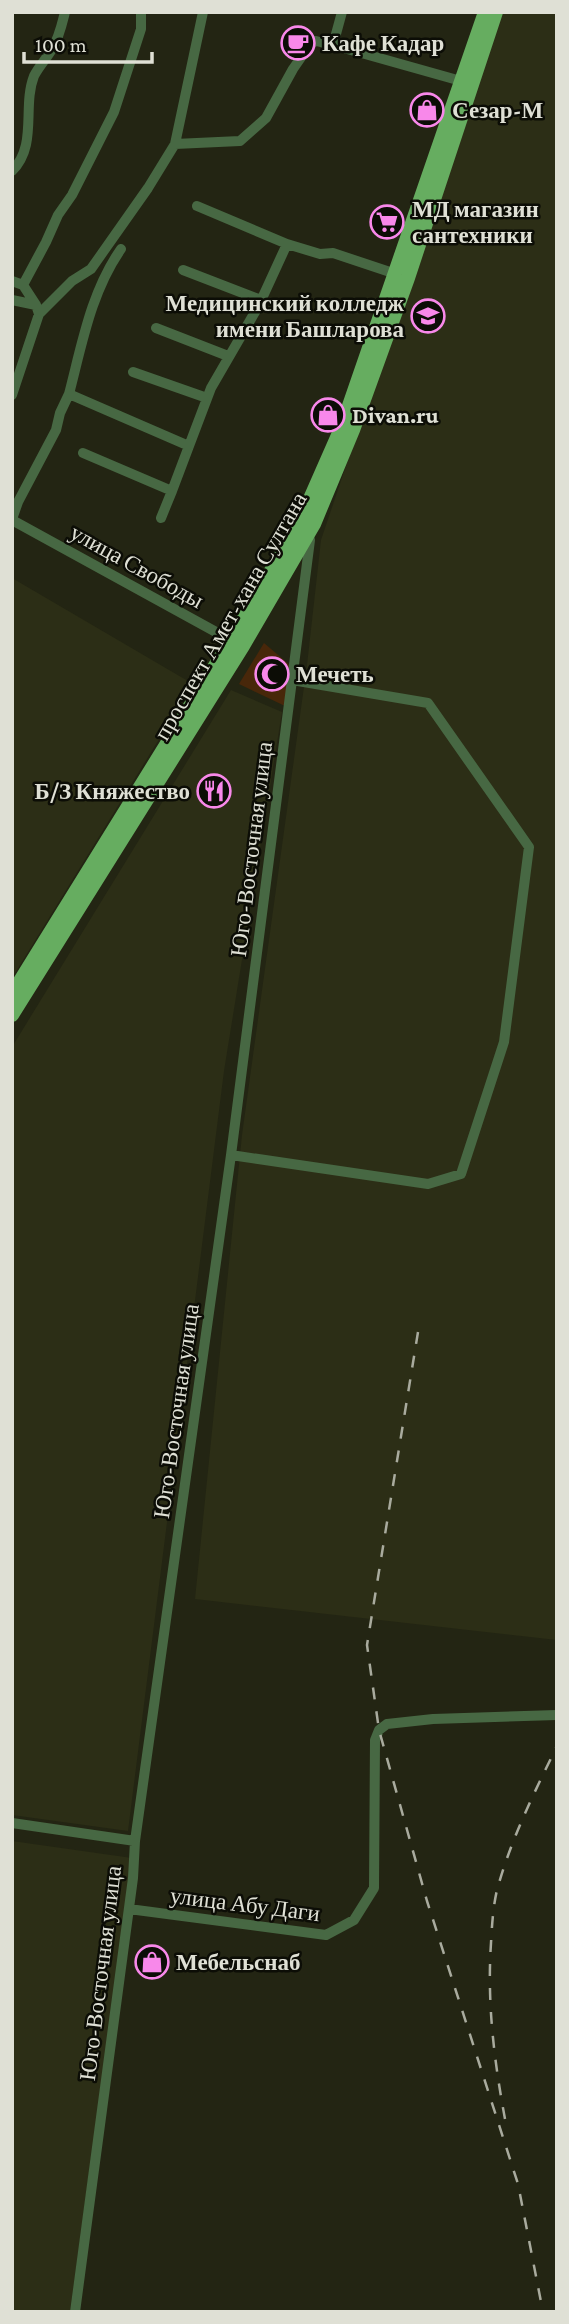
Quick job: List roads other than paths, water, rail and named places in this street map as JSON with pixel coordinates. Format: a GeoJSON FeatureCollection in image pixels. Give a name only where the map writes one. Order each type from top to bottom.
{"type":"FeatureCollection","features":[{"type":"Feature","properties":{"kind":"main road"},"geometry":{"type":"LineString","coordinates":[[463,83],[485,12]]}},
{"type":"Feature","properties":{"kind":"main road","name":"проспект Амет-хана Султана"},"geometry":{"type":"LineString","coordinates":[[12,1015],[21,980],[308,534],[353,430],[463,83],[496,12]]}},
{"type":"Feature","properties":{"kind":"main road"},"geometry":{"type":"LineString","coordinates":[[237,643],[302,517],[402,276]]}},
{"type":"Feature","properties":{"kind":"main road"},"geometry":{"type":"LineString","coordinates":[[12,994],[21,980]]}},
{"type":"Feature","properties":{"kind":"street"},"geometry":{"type":"LineString","coordinates":[[12,171],[25,152],[30,89],[34,76],[52,49],[65,12]]}},
{"type":"Feature","properties":{"kind":"street"},"geometry":{"type":"LineString","coordinates":[[37,309],[17,283],[46,242],[114,112],[141,29],[141,12]]}},
{"type":"Feature","properties":{"kind":"street"},"geometry":{"type":"LineString","coordinates":[[12,395],[37,309],[91,269],[148,188],[175,144],[203,12]]}},
{"type":"Feature","properties":{"kind":"street"},"geometry":{"type":"LineString","coordinates":[[333,45],[342,12]]}},
{"type":"Feature","properties":{"kind":"street"},"geometry":{"type":"LineString","coordinates":[[175,144],[240,141],[266,118],[293,69],[311,43],[316,41],[463,83]]}},
{"type":"Feature","properties":{"kind":"street"},"geometry":{"type":"LineString","coordinates":[[197,206],[287,244],[320,254],[333,253],[402,276]]}},
{"type":"Feature","properties":{"kind":"street"},"geometry":{"type":"LineString","coordinates":[[161,518],[207,398],[261,300],[287,244]]}},
{"type":"Feature","properties":{"kind":"street","name":"улица Свободы"},"geometry":{"type":"LineString","coordinates":[[121,249],[109,266],[94,301],[69,394],[56,430],[18,502],[12,519],[237,643]]}},
{"type":"Feature","properties":{"kind":"street"},"geometry":{"type":"LineString","coordinates":[[183,270],[261,300]]}},
{"type":"Feature","properties":{"kind":"street"},"geometry":{"type":"LineString","coordinates":[[12,300],[37,309]]}},
{"type":"Feature","properties":{"kind":"street"},"geometry":{"type":"LineString","coordinates":[[156,328],[228,356]]}},
{"type":"Feature","properties":{"kind":"street"},"geometry":{"type":"LineString","coordinates":[[133,372],[207,398]]}},
{"type":"Feature","properties":{"kind":"street"},"geometry":{"type":"LineString","coordinates":[[69,394],[189,446]]}},
{"type":"Feature","properties":{"kind":"street"},"geometry":{"type":"LineString","coordinates":[[83,453],[172,491]]}},
{"type":"Feature","properties":{"kind":"street","name":"Юго-Восточная улица"},"geometry":{"type":"LineString","coordinates":[[75,2312],[129,1909],[135,1841],[231,1154],[310,540],[302,517]]}},
{"type":"Feature","properties":{"kind":"street"},"geometry":{"type":"LineString","coordinates":[[231,1154],[428,1184],[461,1174],[506,1029],[529,847],[428,703],[292,680]]}},
{"type":"Feature","properties":{"kind":"street","name":"улица Абу Даги"},"geometry":{"type":"LineString","coordinates":[[129,1909],[326,1935],[354,1920],[374,1888],[375,1740],[379,1730],[387,1724],[433,1719],[557,1715]]}},
{"type":"Feature","properties":{"kind":"street"},"geometry":{"type":"LineString","coordinates":[[12,1823],[135,1841]]}},
{"type":"Feature","properties":{"kind":"railway"},"geometry":{"type":"LineString","coordinates":[[418,1332],[367,1645],[379,1730],[427,1901],[518,2184],[543,2312]]}},
{"type":"Feature","properties":{"kind":"railway"},"geometry":{"type":"LineString","coordinates":[[505,2119],[491,2009],[490,1965],[495,1903],[516,1834],[557,1746]]}},
{"type":"Feature","properties":{"kind":"place","name":"Кафе Кадар"},"geometry":{"type":"Point","coordinates":[298,43]}},
{"type":"Feature","properties":{"kind":"place","name":"Сезар-М"},"geometry":{"type":"Point","coordinates":[427,110]}},
{"type":"Feature","properties":{"kind":"place","name":"МД магазин сантехники"},"geometry":{"type":"Point","coordinates":[387,222]}},
{"type":"Feature","properties":{"kind":"place","name":"Медицинский колледж имени Башларова"},"geometry":{"type":"Point","coordinates":[428,316]}},
{"type":"Feature","properties":{"kind":"place","name":"Divan.ru"},"geometry":{"type":"Point","coordinates":[328,415]}},
{"type":"Feature","properties":{"kind":"place","name":"Мечеть"},"geometry":{"type":"Point","coordinates":[272,674]}},
{"type":"Feature","properties":{"kind":"place","name":"Б/З Княжество"},"geometry":{"type":"Point","coordinates":[214,791]}},
{"type":"Feature","properties":{"kind":"place","name":"Мебельснаб"},"geometry":{"type":"Point","coordinates":[152,1962]}}]}
